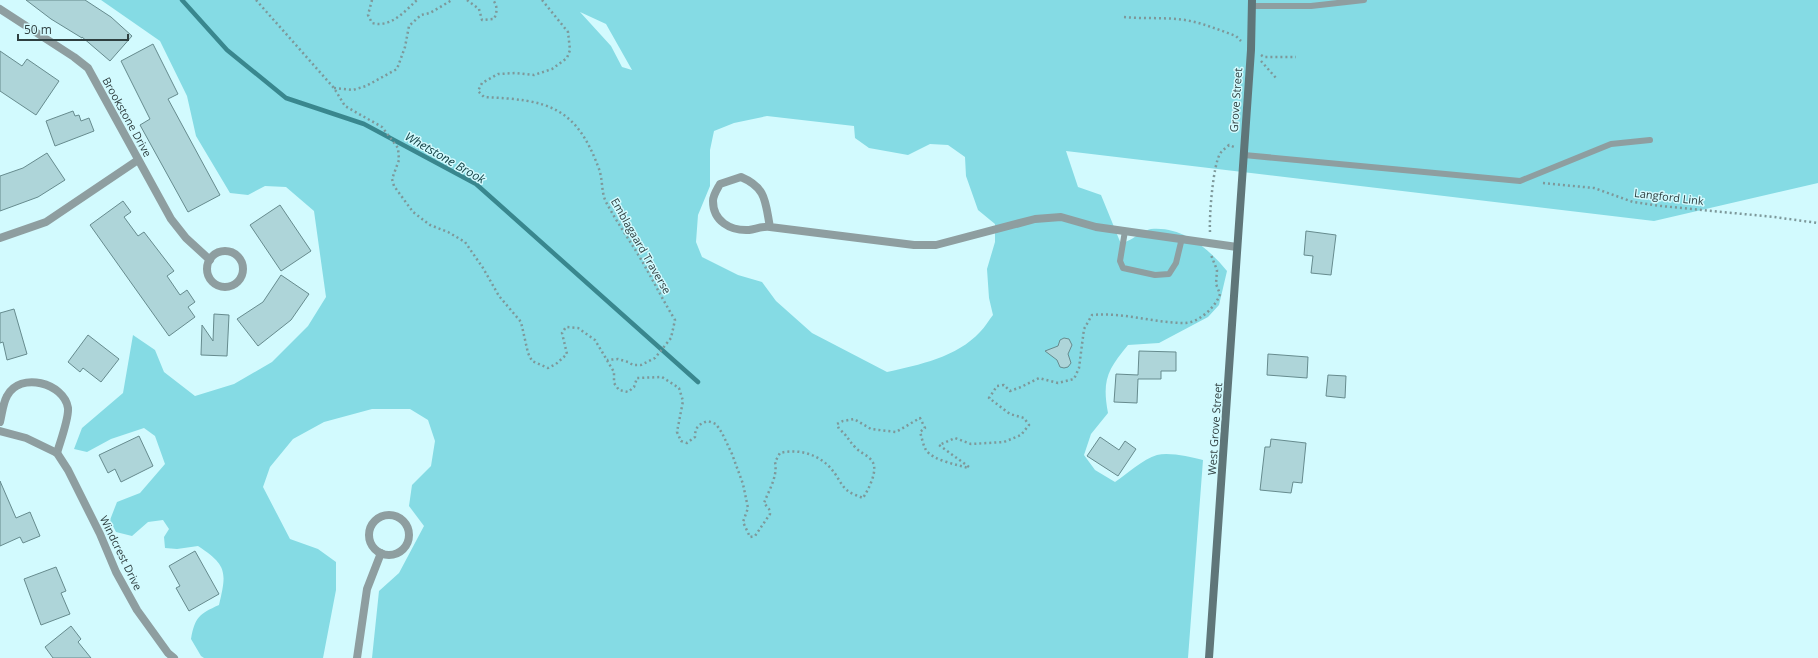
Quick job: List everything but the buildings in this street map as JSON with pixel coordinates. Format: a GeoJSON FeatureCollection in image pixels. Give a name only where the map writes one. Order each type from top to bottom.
{"type":"FeatureCollection","features":[{"type":"Feature","properties":{"kind":"main road","name":"Grove Street"},"geometry":{"type":"LineString","coordinates":[[1240,202],[1251,50],[1252,3]]}},
{"type":"Feature","properties":{"kind":"main road","name":"West Grove Street"},"geometry":{"type":"LineString","coordinates":[[1209,658],[1240,202]]}},
{"type":"Feature","properties":{"kind":"street","name":"Brookstone Drive"},"geometry":{"type":"LineString","coordinates":[[0,9],[74,57],[88,68],[171,219],[186,238],[210,260]]}},
{"type":"Feature","properties":{"kind":"street"},"geometry":{"type":"LineString","coordinates":[[0,238],[46,222],[138,160]]}},
{"type":"Feature","properties":{"kind":"street"},"geometry":{"type":"LineString","coordinates":[[770,227],[765,201],[759,188],[740,177],[720,184],[713,200],[716,213],[724,225],[735,229],[750,230],[762,226],[770,227],[914,245],[936,245],[1035,219],[1061,217],[1096,227],[1237,247]]}},
{"type":"Feature","properties":{"kind":"street"},"geometry":{"type":"LineString","coordinates":[[219,252],[231,252],[241,260],[243,265],[242,277],[234,285],[223,287],[217,286],[212,282],[208,272],[210,260],[219,252]]}},
{"type":"Feature","properties":{"kind":"street"},"geometry":{"type":"LineString","coordinates":[[0,422],[7,395],[20,384],[36,382],[51,388],[62,395],[68,409],[57,453],[26,438],[0,431]]}},
{"type":"Feature","properties":{"kind":"street","name":"Windcrest Drive"},"geometry":{"type":"LineString","coordinates":[[57,453],[68,470],[100,534],[116,572],[137,610],[168,654],[174,658]]}},
{"type":"Feature","properties":{"kind":"street"},"geometry":{"type":"LineString","coordinates":[[386,515],[398,517],[408,527],[408,541],[400,552],[388,555],[381,553],[372,544],[370,538],[371,526],[375,521],[386,515]]}},
{"type":"Feature","properties":{"kind":"street"},"geometry":{"type":"LineString","coordinates":[[357,658],[367,589],[381,553]]}},
{"type":"Feature","properties":{"kind":"lane"},"geometry":{"type":"LineString","coordinates":[[1252,3],[1311,6],[1364,0]]}},
{"type":"Feature","properties":{"kind":"lane"},"geometry":{"type":"LineString","coordinates":[[1244,155],[1520,181],[1611,144],[1650,140]]}},
{"type":"Feature","properties":{"kind":"lane"},"geometry":{"type":"LineString","coordinates":[[1125,231],[1120,261],[1123,268],[1155,276],[1169,274],[1176,263],[1182,238]]}},
{"type":"Feature","properties":{"kind":"path"},"geometry":{"type":"LineString","coordinates":[[256,0],[334,88],[345,106],[382,127],[398,148],[399,160],[392,179],[394,186],[413,212],[430,225],[448,232],[465,242],[483,268],[499,296],[521,322],[528,354],[532,360],[538,365],[548,368],[556,364],[567,354],[562,333],[566,327],[578,328],[595,340],[614,372],[614,383],[619,390],[628,392],[634,388],[637,378],[662,377],[679,388],[683,401],[677,432],[682,441],[687,443],[695,437],[695,431],[700,424],[708,421],[716,424],[732,454],[744,484],[748,508],[743,522],[750,537],[755,536],[770,514],[769,508],[764,503],[776,470],[774,462],[780,453],[787,451],[804,453],[818,457],[834,471],[848,491],[862,498],[873,476],[875,468],[873,461],[855,448],[848,435],[839,429],[837,424],[843,421],[854,419],[871,429],[896,432],[920,418],[925,428],[920,432],[925,449],[942,460],[968,468],[969,467],[953,454],[939,445],[955,438],[967,443],[978,444],[982,442],[1004,442],[1021,435],[1029,425],[1024,418],[1010,414],[989,398],[997,386],[1004,385],[1010,391],[1039,378],[1058,382],[1074,380],[1079,368],[1084,329],[1092,315],[1109,313],[1187,323],[1208,312],[1215,305],[1220,294],[1216,284],[1216,270],[1212,257],[1209,217],[1216,162],[1221,152],[1229,145],[1244,155]]}},
{"type":"Feature","properties":{"kind":"path"},"geometry":{"type":"LineString","coordinates":[[372,0],[368,15],[372,23],[380,26],[397,18],[417,0]]}},
{"type":"Feature","properties":{"kind":"path"},"geometry":{"type":"LineString","coordinates":[[334,88],[353,90],[366,86],[397,69],[405,47],[409,26],[421,15],[430,13],[452,0]]}},
{"type":"Feature","properties":{"kind":"path"},"geometry":{"type":"LineString","coordinates":[[467,0],[479,9],[482,20],[494,19],[497,14],[493,0]]}},
{"type":"Feature","properties":{"kind":"path","name":"Emblagaard Traverse"},"geometry":{"type":"LineString","coordinates":[[542,0],[568,32],[570,50],[567,58],[552,69],[534,75],[516,73],[498,74],[482,83],[478,91],[484,97],[513,98],[550,107],[560,111],[580,130],[590,146],[600,172],[605,199],[614,217],[675,320],[671,338],[655,358],[641,365],[633,365],[618,359],[607,360]]}},
{"type":"Feature","properties":{"kind":"path"},"geometry":{"type":"LineString","coordinates":[[1124,17],[1187,20],[1236,36],[1251,50],[1276,78]]}},
{"type":"Feature","properties":{"kind":"path"},"geometry":{"type":"LineString","coordinates":[[1251,50],[1264,57],[1296,57]]}},
{"type":"Feature","properties":{"kind":"path","name":"Langford Link"},"geometry":{"type":"LineString","coordinates":[[1520,181],[1594,188],[1633,202],[1661,206],[1767,216],[1818,223]]}},
{"type":"Feature","properties":{"kind":"shaded area"},"geometry":{"type":"Polygon","coordinates":[[[101,0],[1818,0],[1818,183],[1654,221],[1066,151],[1078,187],[1101,195],[1121,244],[1151,229],[1174,231],[1184,235],[1203,247],[1227,271],[1219,305],[1208,317],[1159,343],[1128,345],[1121,354],[1111,369],[1106,384],[1106,402],[1108,413],[1091,434],[1084,455],[1095,470],[1115,482],[1141,463],[1157,455],[1174,454],[1203,460],[1188,658],[372,658],[379,591],[399,573],[424,526],[409,506],[412,485],[431,466],[435,441],[428,420],[410,409],[372,409],[324,422],[293,439],[270,467],[263,487],[290,539],[318,549],[336,562],[336,590],[323,658],[204,658],[201,656],[191,639],[194,626],[199,617],[219,605],[224,577],[219,564],[198,546],[177,549],[165,548],[164,537],[169,529],[163,520],[148,522],[132,536],[116,532],[110,520],[117,502],[140,493],[165,464],[155,436],[144,428],[111,439],[87,452],[74,449],[82,428],[123,393],[133,335],[155,350],[164,372],[195,396],[234,384],[272,362],[308,326],[326,297],[314,211],[286,187],[265,186],[248,195],[230,193],[196,136],[187,96],[160,41],[101,0]],[[580,12],[611,46],[622,67],[632,70],[606,24],[580,12]],[[767,116],[734,123],[714,131],[710,150],[710,186],[698,215],[696,242],[702,257],[738,275],[762,282],[776,301],[812,333],[887,372],[937,359],[971,341],[984,328],[993,315],[989,298],[987,269],[995,242],[995,224],[978,210],[966,176],[965,157],[948,145],[930,144],[908,155],[869,148],[855,138],[854,126],[767,116]]]}},
{"type":"Feature","properties":{"kind":"waterway","name":"Whetstone Brook"},"geometry":{"type":"LineString","coordinates":[[182,0],[227,50],[286,98],[364,124],[476,184],[698,382]]}}]}
